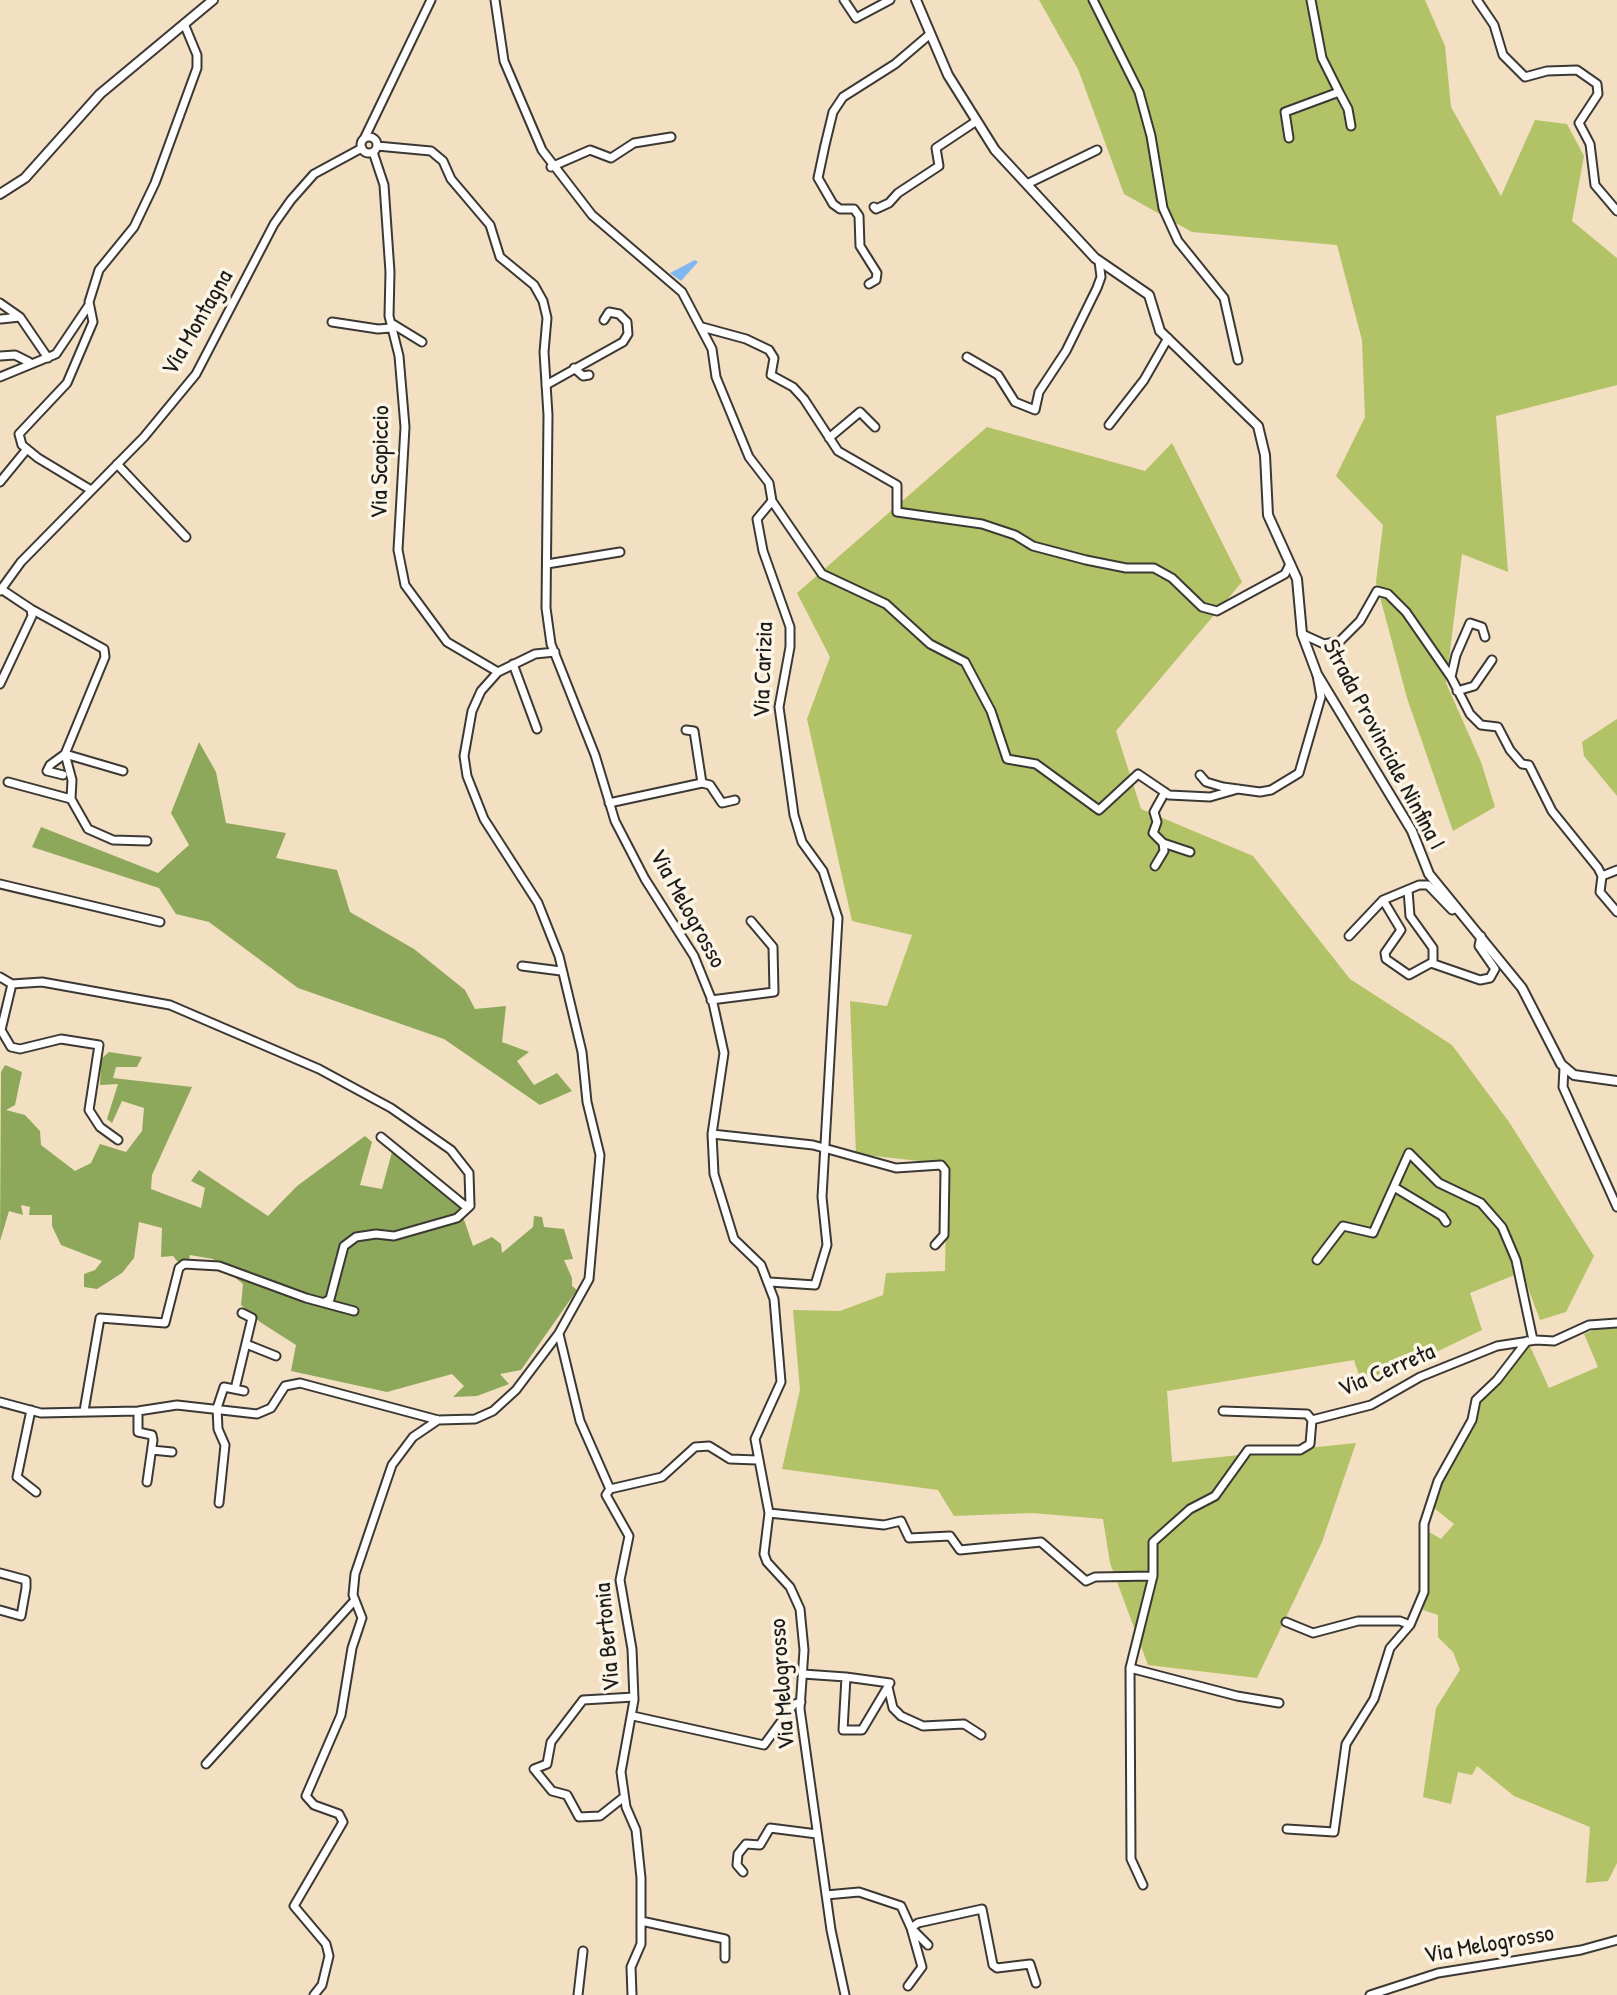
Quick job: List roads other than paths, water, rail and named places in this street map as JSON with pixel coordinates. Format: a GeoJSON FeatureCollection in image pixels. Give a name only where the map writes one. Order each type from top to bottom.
{"type":"FeatureCollection","features":[{"type":"Feature","properties":{"kind":"main road"},"geometry":{"type":"LineString","coordinates":[[0,194],[25,178],[100,94],[213,0]]}},
{"type":"Feature","properties":{"kind":"main road","name":"Strada Provinciale Ninfina I"},"geometry":{"type":"LineString","coordinates":[[916,0],[929,35],[975,122],[1002,157],[1099,261],[1149,295],[1158,327],[1258,426],[1265,455],[1268,515],[1297,579],[1302,634],[1317,674],[1412,831],[1429,874],[1533,1003],[1564,1068]]}},
{"type":"Feature","properties":{"kind":"main road"},"geometry":{"type":"LineString","coordinates":[[1564,1068],[1574,1075],[1617,1081]]}},
{"type":"Feature","properties":{"kind":"street"},"geometry":{"type":"LineString","coordinates":[[362,148],[431,0]]}},
{"type":"Feature","properties":{"kind":"street"},"geometry":{"type":"LineString","coordinates":[[495,0],[504,61],[551,167],[592,215],[682,292],[712,349],[724,397],[749,457],[769,483],[772,501],[822,574],[886,604],[930,644],[965,662],[991,711],[1007,759],[1036,764],[1099,810],[1138,774],[1165,792],[1210,797],[1238,789]]}},
{"type":"Feature","properties":{"kind":"street"},"geometry":{"type":"LineString","coordinates":[[844,0],[856,18],[890,0]]}},
{"type":"Feature","properties":{"kind":"street"},"geometry":{"type":"LineString","coordinates":[[1093,0],[1139,92],[1151,136],[1163,208],[1178,241],[1224,298],[1238,360]]}},
{"type":"Feature","properties":{"kind":"street"},"geometry":{"type":"LineString","coordinates":[[1311,0],[1322,58],[1348,109],[1351,126]]}},
{"type":"Feature","properties":{"kind":"street"},"geometry":{"type":"LineString","coordinates":[[1477,0],[1494,25],[1503,55],[1525,77],[1547,71],[1577,70],[1597,84],[1598,94],[1580,116],[1579,123],[1590,144],[1595,185],[1617,211]]}},
{"type":"Feature","properties":{"kind":"street"},"geometry":{"type":"LineString","coordinates":[[0,377],[29,362],[56,354],[89,305],[99,270],[134,227],[155,183],[197,68],[197,55],[185,26]]}},
{"type":"Feature","properties":{"kind":"street"},"geometry":{"type":"LineString","coordinates":[[869,284],[876,280],[877,273],[860,246],[859,216],[854,209],[840,209],[833,204],[818,178],[833,112],[843,97],[895,64],[929,35]]}},
{"type":"Feature","properties":{"kind":"street"},"geometry":{"type":"LineString","coordinates":[[1289,138],[1285,112],[1339,92]]}},
{"type":"Feature","properties":{"kind":"street"},"geometry":{"type":"LineString","coordinates":[[874,207],[876,209],[889,203],[898,193],[939,166],[936,148],[975,122]]}},
{"type":"Feature","properties":{"kind":"street"},"geometry":{"type":"LineString","coordinates":[[365,137],[375,139],[375,149]]}},
{"type":"Feature","properties":{"kind":"street"},"geometry":{"type":"LineString","coordinates":[[551,167],[590,150],[611,158],[628,145],[671,137]]}},
{"type":"Feature","properties":{"kind":"street","name":"Via Melogrosso"},"geometry":{"type":"LineString","coordinates":[[362,148],[431,151],[443,161],[451,179],[490,225],[500,257],[534,285],[547,318],[547,625],[595,755],[609,803],[645,879],[694,956],[711,1000],[724,1053],[712,1134],[714,1174],[734,1239],[761,1265],[770,1282],[782,1374],[755,1439],[769,1513],[764,1554],[767,1562],[790,1587],[800,1609],[801,1702],[826,1895],[845,1995]]}},
{"type":"Feature","properties":{"kind":"street","name":"Via Montagna"},"geometry":{"type":"LineString","coordinates":[[0,590],[21,562],[117,464],[196,374],[274,224],[291,200],[314,174],[362,148]]}},
{"type":"Feature","properties":{"kind":"street","name":"Via Scopiccio"},"geometry":{"type":"LineString","coordinates":[[375,149],[384,185],[391,326],[399,356],[405,427],[398,550],[401,573],[405,585],[447,642],[498,672]]}},
{"type":"Feature","properties":{"kind":"street"},"geometry":{"type":"LineString","coordinates":[[1029,183],[1097,150]]}},
{"type":"Feature","properties":{"kind":"street"},"geometry":{"type":"LineString","coordinates":[[967,357],[998,375],[1015,402],[1035,410],[1039,392],[1066,351],[1097,288],[1101,277],[1099,261]]}},
{"type":"Feature","properties":{"kind":"street"},"geometry":{"type":"LineString","coordinates":[[0,303],[20,317],[48,358]]}},
{"type":"Feature","properties":{"kind":"street"},"geometry":{"type":"LineString","coordinates":[[89,305],[93,322],[67,383],[19,434],[18,440],[91,490]]}},
{"type":"Feature","properties":{"kind":"street"},"geometry":{"type":"LineString","coordinates":[[546,385],[608,346],[623,342],[628,334],[627,322],[619,314],[609,312],[604,320]]}},
{"type":"Feature","properties":{"kind":"street"},"geometry":{"type":"LineString","coordinates":[[1,319],[20,317]]}},
{"type":"Feature","properties":{"kind":"street"},"geometry":{"type":"LineString","coordinates":[[332,322],[378,329],[391,326],[422,342]]}},
{"type":"Feature","properties":{"kind":"street"},"geometry":{"type":"LineString","coordinates":[[702,327],[746,339],[769,350],[774,358],[771,375],[793,387],[804,399],[838,451],[897,485],[897,512],[982,524],[1015,535],[1033,546],[1084,560],[1126,568],[1154,568],[1172,578],[1204,608],[1217,611],[1231,607],[1286,573],[1291,563]]}},
{"type":"Feature","properties":{"kind":"street"},"geometry":{"type":"LineString","coordinates":[[1109,425],[1144,380],[1168,338]]}},
{"type":"Feature","properties":{"kind":"street"},"geometry":{"type":"LineString","coordinates":[[0,356],[15,355],[29,362]]}},
{"type":"Feature","properties":{"kind":"street"},"geometry":{"type":"LineString","coordinates":[[574,368],[583,376],[589,375]]}},
{"type":"Feature","properties":{"kind":"street"},"geometry":{"type":"LineString","coordinates":[[853,404],[875,427]]}},
{"type":"Feature","properties":{"kind":"street"},"geometry":{"type":"LineString","coordinates":[[829,438],[860,412]]}},
{"type":"Feature","properties":{"kind":"street"},"geometry":{"type":"LineString","coordinates":[[0,482],[27,449]]}},
{"type":"Feature","properties":{"kind":"street"},"geometry":{"type":"LineString","coordinates":[[117,464],[186,537]]}},
{"type":"Feature","properties":{"kind":"street","name":"Via Carizia"},"geometry":{"type":"LineString","coordinates":[[770,1282],[815,1285],[827,1245],[822,1197],[838,918],[823,871],[802,842],[794,815],[779,707],[790,647],[790,627],[763,551],[757,519],[772,501]]}},
{"type":"Feature","properties":{"kind":"street"},"geometry":{"type":"LineString","coordinates":[[547,564],[620,552]]}},
{"type":"Feature","properties":{"kind":"street"},"geometry":{"type":"LineString","coordinates":[[0,590],[104,649],[105,657],[65,754],[47,771],[63,775]]}},
{"type":"Feature","properties":{"kind":"street"},"geometry":{"type":"LineString","coordinates":[[1302,634],[1324,644],[1340,641],[1360,621],[1377,591],[1383,590],[1406,612],[1451,677],[1470,714],[1481,725],[1498,727],[1510,750],[1522,764],[1529,765],[1552,811],[1602,876],[1600,892],[1617,912]]}},
{"type":"Feature","properties":{"kind":"street"},"geometry":{"type":"LineString","coordinates":[[0,684],[32,616],[31,609]]}},
{"type":"Feature","properties":{"kind":"street"},"geometry":{"type":"LineString","coordinates":[[1451,677],[1456,655],[1470,623],[1482,627],[1485,637]]}},
{"type":"Feature","properties":{"kind":"street"},"geometry":{"type":"LineString","coordinates":[[81,650],[88,641]]}},
{"type":"Feature","properties":{"kind":"street"},"geometry":{"type":"LineString","coordinates":[[0,1402],[41,1413],[138,1411],[177,1405],[264,1413],[285,1386],[300,1383],[438,1420],[475,1419],[493,1411],[525,1379],[559,1333],[589,1279],[596,1234],[600,1155],[587,1102],[582,1052],[559,956],[538,903],[484,819],[467,776],[464,756],[472,711],[481,691],[498,672],[513,664],[535,654],[555,652]]}},
{"type":"Feature","properties":{"kind":"street"},"geometry":{"type":"LineString","coordinates":[[1457,691],[1481,679],[1492,660]]}},
{"type":"Feature","properties":{"kind":"street"},"geometry":{"type":"LineString","coordinates":[[513,664],[537,729]]}},
{"type":"Feature","properties":{"kind":"street"},"geometry":{"type":"LineString","coordinates":[[1200,775],[1206,782],[1238,789],[1271,790],[1299,773],[1321,697],[1317,674]]}},
{"type":"Feature","properties":{"kind":"street"},"geometry":{"type":"LineString","coordinates":[[686,730],[694,731],[702,783]]}},
{"type":"Feature","properties":{"kind":"street"},"geometry":{"type":"LineString","coordinates":[[65,754],[123,771]]}},
{"type":"Feature","properties":{"kind":"street"},"geometry":{"type":"LineString","coordinates":[[65,754],[72,780],[71,799],[88,829],[113,840],[147,841]]}},
{"type":"Feature","properties":{"kind":"street"},"geometry":{"type":"LineString","coordinates":[[8,782],[71,799]]}},
{"type":"Feature","properties":{"kind":"street"},"geometry":{"type":"LineString","coordinates":[[609,803],[702,783],[710,785],[722,803],[735,800]]}},
{"type":"Feature","properties":{"kind":"street"},"geometry":{"type":"LineString","coordinates":[[1165,792],[1154,812],[1157,822],[1153,833],[1163,843],[1190,852]]}},
{"type":"Feature","properties":{"kind":"street"},"geometry":{"type":"LineString","coordinates":[[1155,866],[1164,851],[1163,843]]}},
{"type":"Feature","properties":{"kind":"street"},"geometry":{"type":"LineString","coordinates":[[1602,876],[1617,870]]}},
{"type":"Feature","properties":{"kind":"street"},"geometry":{"type":"LineString","coordinates":[[0,884],[160,922]]}},
{"type":"Feature","properties":{"kind":"street"},"geometry":{"type":"LineString","coordinates":[[1349,936],[1383,900],[1408,890],[1428,885],[1452,910],[1456,908]]}},
{"type":"Feature","properties":{"kind":"street"},"geometry":{"type":"LineString","coordinates":[[1408,890],[1410,916],[1433,948],[1433,963]]}},
{"type":"Feature","properties":{"kind":"street"},"geometry":{"type":"LineString","coordinates":[[1383,900],[1401,930],[1385,953],[1386,959],[1409,975],[1433,963],[1480,980],[1490,978],[1495,969],[1479,946],[1481,936]]}},
{"type":"Feature","properties":{"kind":"street"},"geometry":{"type":"LineString","coordinates":[[711,1000],[774,992],[773,947],[751,921]]}},
{"type":"Feature","properties":{"kind":"street"},"geometry":{"type":"LineString","coordinates":[[522,966],[561,971]]}},
{"type":"Feature","properties":{"kind":"street"},"geometry":{"type":"LineString","coordinates":[[0,977],[12,984],[42,982],[170,1005],[319,1069],[391,1108],[451,1150],[469,1173],[470,1205],[457,1218],[394,1236],[376,1234],[356,1237],[344,1246],[330,1299],[325,1302]]}},
{"type":"Feature","properties":{"kind":"street"},"geometry":{"type":"LineString","coordinates":[[12,984],[1,1030],[11,1047],[20,1049],[61,1039],[99,1045],[89,1110],[100,1127],[118,1140]]}},
{"type":"Feature","properties":{"kind":"street"},"geometry":{"type":"LineString","coordinates":[[1564,1068],[1563,1087],[1617,1207]]}},
{"type":"Feature","properties":{"kind":"street"},"geometry":{"type":"LineString","coordinates":[[712,1134],[826,1147],[896,1168],[941,1165],[945,1170],[944,1235],[935,1245]]}},
{"type":"Feature","properties":{"kind":"street"},"geometry":{"type":"LineString","coordinates":[[381,1137],[464,1205],[470,1205]]}},
{"type":"Feature","properties":{"kind":"street"},"geometry":{"type":"LineString","coordinates":[[1287,1829],[1334,1832],[1346,1744],[1374,1699],[1390,1648],[1410,1625],[1424,1592],[1424,1524],[1438,1481],[1472,1420],[1476,1400],[1530,1340],[1510,1245],[1502,1227],[1481,1203],[1439,1183],[1409,1153],[1373,1233],[1343,1226],[1317,1260]]}},
{"type":"Feature","properties":{"kind":"street"},"geometry":{"type":"LineString","coordinates":[[1394,1187],[1442,1216],[1446,1222]]}},
{"type":"Feature","properties":{"kind":"street"},"geometry":{"type":"LineString","coordinates":[[84,1411],[100,1318],[165,1323],[179,1268],[184,1264],[219,1266],[354,1311]]}},
{"type":"Feature","properties":{"kind":"street"},"geometry":{"type":"LineString","coordinates":[[219,1503],[225,1445],[218,1429],[217,1408],[224,1387],[239,1390],[252,1318],[242,1313]]}},
{"type":"Feature","properties":{"kind":"street","name":"Via Cerreta"},"geometry":{"type":"LineString","coordinates":[[1312,1420],[1371,1405],[1420,1377],[1497,1346],[1530,1340],[1554,1341],[1589,1325],[1617,1323]]}},
{"type":"Feature","properties":{"kind":"street","name":"Via Bertonia"},"geometry":{"type":"LineString","coordinates":[[559,1333],[577,1411],[610,1489],[606,1495],[629,1536],[620,1580],[632,1649],[634,1697],[633,1716],[621,1754],[624,1797],[639,1850],[641,1921],[641,1944],[631,1967],[632,1995]]}},
{"type":"Feature","properties":{"kind":"street"},"geometry":{"type":"LineString","coordinates":[[246,1344],[276,1356]]}},
{"type":"Feature","properties":{"kind":"street"},"geometry":{"type":"LineString","coordinates":[[31,1410],[17,1477],[36,1492]]}},
{"type":"Feature","properties":{"kind":"street"},"geometry":{"type":"LineString","coordinates":[[138,1411],[138,1432],[152,1435],[147,1482]]}},
{"type":"Feature","properties":{"kind":"street"},"geometry":{"type":"LineString","coordinates":[[1143,1885],[1131,1859],[1130,1668],[1153,1576],[1153,1542],[1190,1509],[1215,1496],[1248,1450],[1300,1450],[1310,1444],[1312,1420],[1307,1414],[1223,1411]]}},
{"type":"Feature","properties":{"kind":"street"},"geometry":{"type":"LineString","coordinates":[[314,1995],[322,1985],[329,1956],[326,1944],[294,1906],[343,1822],[339,1814],[314,1805],[306,1796],[341,1715],[345,1682],[362,1618],[355,1600],[355,1574],[392,1465],[413,1437],[438,1420]]}},
{"type":"Feature","properties":{"kind":"street"},"geometry":{"type":"LineString","coordinates":[[610,1489],[662,1477],[695,1447],[709,1446],[730,1459],[757,1460]]}},
{"type":"Feature","properties":{"kind":"street"},"geometry":{"type":"LineString","coordinates":[[152,1450],[172,1452]]}},
{"type":"Feature","properties":{"kind":"street"},"geometry":{"type":"LineString","coordinates":[[769,1513],[884,1525],[901,1521],[909,1538],[950,1536],[960,1550],[1041,1542],[1086,1581],[1095,1577],[1153,1576]]}},
{"type":"Feature","properties":{"kind":"street"},"geometry":{"type":"LineString","coordinates":[[0,1573],[26,1580],[26,1588],[21,1616],[0,1610]]}},
{"type":"Feature","properties":{"kind":"street"},"geometry":{"type":"LineString","coordinates":[[206,1764],[355,1600]]}},
{"type":"Feature","properties":{"kind":"street"},"geometry":{"type":"LineString","coordinates":[[1286,1622],[1313,1633],[1358,1621],[1400,1621],[1410,1625]]}},
{"type":"Feature","properties":{"kind":"street"},"geometry":{"type":"LineString","coordinates":[[1130,1668],[1237,1696],[1279,1703]]}},
{"type":"Feature","properties":{"kind":"street"},"geometry":{"type":"LineString","coordinates":[[803,1674],[890,1683],[888,1687],[893,1708],[901,1716],[923,1726],[964,1724],[981,1735]]}},
{"type":"Feature","properties":{"kind":"street"},"geometry":{"type":"LineString","coordinates":[[846,1677],[843,1730],[862,1730],[888,1687]]}},
{"type":"Feature","properties":{"kind":"street"},"geometry":{"type":"LineString","coordinates":[[624,1797],[593,1819],[579,1817],[567,1795],[552,1791],[534,1769],[547,1764],[551,1742],[583,1700],[634,1697]]}},
{"type":"Feature","properties":{"kind":"street"},"geometry":{"type":"LineString","coordinates":[[633,1716],[764,1745],[794,1704],[801,1702]]}},
{"type":"Feature","properties":{"kind":"street"},"geometry":{"type":"LineString","coordinates":[[743,1872],[737,1865],[738,1854],[746,1844],[760,1845],[770,1828],[817,1834]]}},
{"type":"Feature","properties":{"kind":"street"},"geometry":{"type":"LineString","coordinates":[[826,1895],[859,1892],[901,1906],[922,1967],[908,1986]]}},
{"type":"Feature","properties":{"kind":"street"},"geometry":{"type":"LineString","coordinates":[[911,1928],[918,1923],[982,1909],[993,1965],[997,1968],[1030,1964],[1036,1983]]}},
{"type":"Feature","properties":{"kind":"street"},"geometry":{"type":"LineString","coordinates":[[641,1921],[725,1939],[725,1958]]}},
{"type":"Feature","properties":{"kind":"street"},"geometry":{"type":"LineString","coordinates":[[911,1928],[928,1945]]}},
{"type":"Feature","properties":{"kind":"street","name":"Via Melogrosso"},"geometry":{"type":"LineString","coordinates":[[1370,1995],[1438,1973],[1581,1950],[1617,1940]]}},
{"type":"Feature","properties":{"kind":"street"},"geometry":{"type":"LineString","coordinates":[[578,1995],[583,1951]]}},
{"type":"Feature","properties":{"kind":"water"},"geometry":{"type":"Polygon","coordinates":[[[695,260],[698,262],[681,281],[670,273],[695,260]]]}}]}
